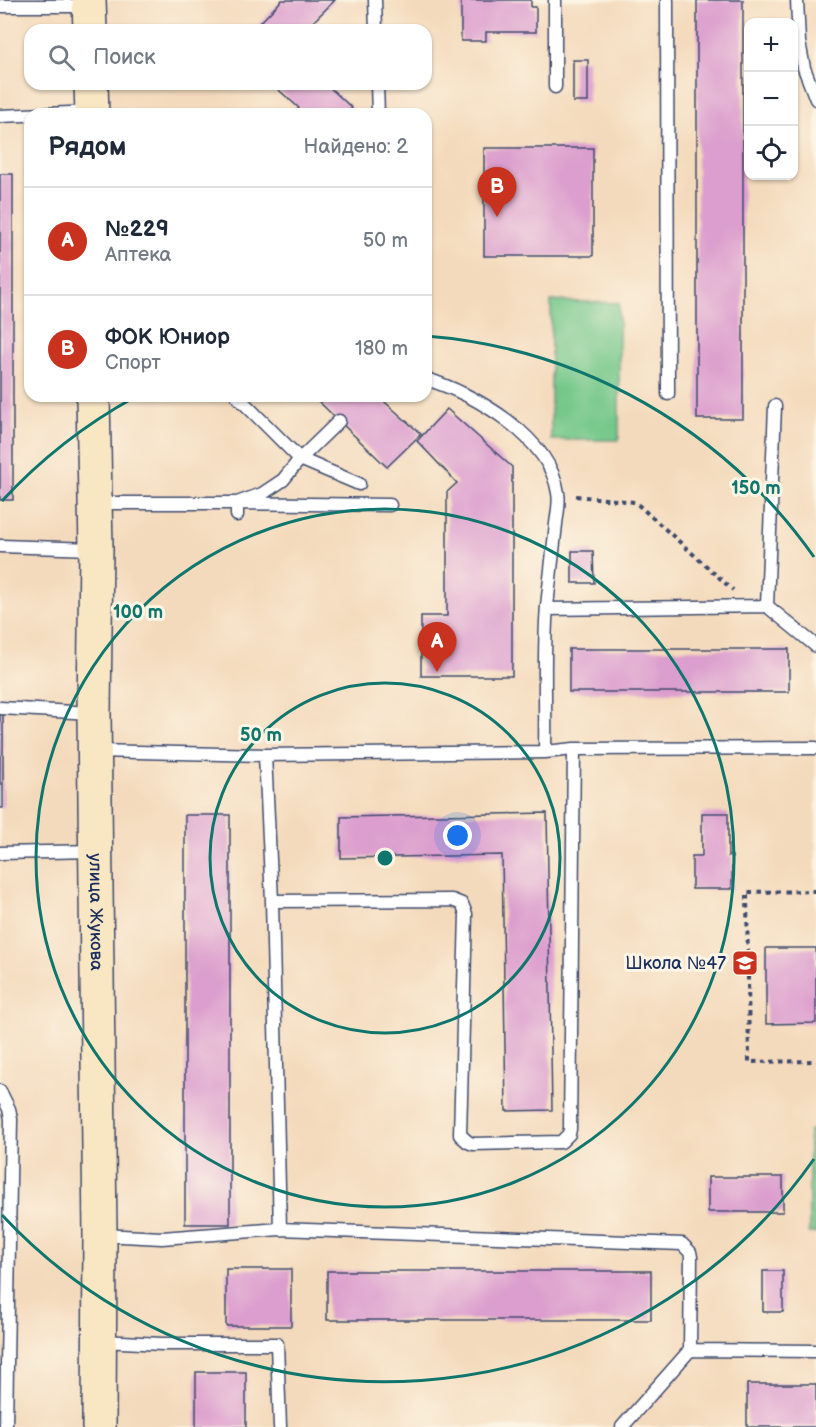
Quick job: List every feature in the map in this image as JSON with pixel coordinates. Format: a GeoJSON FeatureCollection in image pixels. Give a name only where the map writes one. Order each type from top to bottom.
{"type":"FeatureCollection","features":[{"type":"Feature","properties":{"kind":"street","name":"улица Жукова"},"geometry":{"type":"LineString","coordinates":[[93,402],[96,549],[94,751],[100,1235],[99,1427]]}},
{"type":"Feature","properties":{"kind":"lane"},"geometry":{"type":"LineString","coordinates":[[375,0],[376,24]]}},
{"type":"Feature","properties":{"kind":"lane"},"geometry":{"type":"LineString","coordinates":[[555,0],[555,87]]}},
{"type":"Feature","properties":{"kind":"lane"},"geometry":{"type":"LineString","coordinates":[[667,0],[668,394]]}},
{"type":"Feature","properties":{"kind":"lane"},"geometry":{"type":"LineString","coordinates":[[796,0],[799,42],[804,68],[816,99]]}},
{"type":"Feature","properties":{"kind":"lane"},"geometry":{"type":"LineString","coordinates":[[0,6],[90,12]]}},
{"type":"Feature","properties":{"kind":"lane"},"geometry":{"type":"LineString","coordinates":[[377,90],[378,108]]}},
{"type":"Feature","properties":{"kind":"lane"},"geometry":{"type":"LineString","coordinates":[[57,108],[92,103]]}},
{"type":"Feature","properties":{"kind":"lane"},"geometry":{"type":"LineString","coordinates":[[0,116],[24,113]]}},
{"type":"Feature","properties":{"kind":"lane"},"geometry":{"type":"LineString","coordinates":[[432,381],[451,387],[500,414],[522,432],[554,474],[559,495],[547,609],[545,752]]}},
{"type":"Feature","properties":{"kind":"lane"},"geometry":{"type":"LineString","coordinates":[[243,402],[300,459],[359,484]]}},
{"type":"Feature","properties":{"kind":"lane"},"geometry":{"type":"LineString","coordinates":[[761,606],[775,406]]}},
{"type":"Feature","properties":{"kind":"lane"},"geometry":{"type":"LineString","coordinates":[[237,509],[283,480],[300,459],[339,421]]}},
{"type":"Feature","properties":{"kind":"lane"},"geometry":{"type":"LineString","coordinates":[[94,503],[237,509],[390,505]]}},
{"type":"Feature","properties":{"kind":"lane"},"geometry":{"type":"LineString","coordinates":[[0,546],[96,549]]}},
{"type":"Feature","properties":{"kind":"lane"},"geometry":{"type":"LineString","coordinates":[[547,609],[761,606],[816,646]]}},
{"type":"Feature","properties":{"kind":"lane"},"geometry":{"type":"LineString","coordinates":[[0,708],[94,713]]}},
{"type":"Feature","properties":{"kind":"lane"},"geometry":{"type":"LineString","coordinates":[[94,751],[265,755],[545,752],[574,749],[816,748]]}},
{"type":"Feature","properties":{"kind":"lane"},"geometry":{"type":"LineString","coordinates":[[272,901],[452,900],[462,904],[466,914],[460,1135],[473,1144],[561,1142],[569,1134],[570,1129],[574,749]]}},
{"type":"Feature","properties":{"kind":"lane"},"geometry":{"type":"LineString","coordinates":[[265,755],[272,901],[280,1229]]}},
{"type":"Feature","properties":{"kind":"lane"},"geometry":{"type":"LineString","coordinates":[[0,853],[96,851]]}},
{"type":"Feature","properties":{"kind":"lane"},"geometry":{"type":"LineString","coordinates":[[0,1091],[11,1119],[6,1427]]}},
{"type":"Feature","properties":{"kind":"lane"},"geometry":{"type":"LineString","coordinates":[[100,1235],[162,1238],[280,1229],[682,1244],[690,1252],[691,1257],[690,1350],[622,1427]]}},
{"type":"Feature","properties":{"kind":"lane"},"geometry":{"type":"LineString","coordinates":[[100,1341],[162,1344],[277,1344],[280,1427]]}},
{"type":"Feature","properties":{"kind":"lane"},"geometry":{"type":"LineString","coordinates":[[690,1350],[816,1351]]}},
{"type":"Feature","properties":{"kind":"path"},"geometry":{"type":"LineString","coordinates":[[559,495],[634,502],[740,596],[761,606]]}},
{"type":"Feature","properties":{"kind":"path"},"geometry":{"type":"LineString","coordinates":[[816,891],[747,892],[749,1062],[816,1061]]}},
{"type":"Feature","properties":{"kind":"green space"},"geometry":{"type":"Polygon","coordinates":[[[551,301],[619,303],[619,440],[551,440],[551,301]]]}},
{"type":"Feature","properties":{"kind":"green space"},"geometry":{"type":"Polygon","coordinates":[[[809,1130],[816,1130],[816,1233],[809,1233],[809,1130]]]}},
{"type":"Feature","properties":{"kind":"building"},"geometry":{"type":"Polygon","coordinates":[[[282,0],[335,0],[311,24],[259,24],[282,0]]]}},
{"type":"Feature","properties":{"kind":"building"},"geometry":{"type":"Polygon","coordinates":[[[461,0],[531,0],[531,7],[536,7],[536,32],[486,32],[486,41],[461,41],[461,0]]]}},
{"type":"Feature","properties":{"kind":"building"},"geometry":{"type":"Polygon","coordinates":[[[697,0],[743,0],[743,419],[697,419],[697,0]]]}},
{"type":"Feature","properties":{"kind":"building"},"geometry":{"type":"Polygon","coordinates":[[[573,60],[588,60],[588,102],[573,102],[573,60]]]}},
{"type":"Feature","properties":{"kind":"building"},"geometry":{"type":"Polygon","coordinates":[[[279,90],[332,90],[352,108],[299,108],[279,90]]]}},
{"type":"Feature","properties":{"kind":"building"},"geometry":{"type":"Polygon","coordinates":[[[484,148],[593,148],[593,256],[484,256],[484,148]]]}},
{"type":"Feature","properties":{"kind":"building"},"geometry":{"type":"Polygon","coordinates":[[[0,174],[13,174],[13,500],[0,500],[0,174]]]}},
{"type":"Feature","properties":{"kind":"building"},"geometry":{"type":"Polygon","coordinates":[[[319,402],[385,402],[421,434],[387,467],[319,402]]]}},
{"type":"Feature","properties":{"kind":"building"},"geometry":{"type":"Polygon","coordinates":[[[447,409],[512,467],[512,676],[421,676],[421,616],[447,616],[447,492],[457,483],[417,441],[447,409]]]}},
{"type":"Feature","properties":{"kind":"building"},"geometry":{"type":"Polygon","coordinates":[[[572,551],[593,551],[594,583],[572,583],[572,551]]]}},
{"type":"Feature","properties":{"kind":"building"},"geometry":{"type":"Polygon","coordinates":[[[569,649],[789,649],[789,692],[569,692],[569,649]]]}},
{"type":"Feature","properties":{"kind":"building"},"geometry":{"type":"Polygon","coordinates":[[[0,710],[3,710],[3,808],[0,808],[0,710]]]}},
{"type":"Feature","properties":{"kind":"building"},"geometry":{"type":"Polygon","coordinates":[[[547,813],[552,1110],[506,1111],[502,855],[341,858],[341,817],[547,813]]]}},
{"type":"Feature","properties":{"kind":"building"},"geometry":{"type":"Polygon","coordinates":[[[702,813],[728,813],[728,856],[732,856],[732,889],[692,889],[692,856],[702,856],[702,813]]]}},
{"type":"Feature","properties":{"kind":"building"},"geometry":{"type":"Polygon","coordinates":[[[185,815],[230,815],[230,1224],[185,1224],[185,815]]]}},
{"type":"Feature","properties":{"kind":"building"},"geometry":{"type":"Polygon","coordinates":[[[766,948],[816,948],[816,1023],[766,1024],[766,948]]]}},
{"type":"Feature","properties":{"kind":"building"},"geometry":{"type":"Polygon","coordinates":[[[708,1177],[783,1177],[783,1212],[708,1212],[708,1177]]]}},
{"type":"Feature","properties":{"kind":"building"},"geometry":{"type":"Polygon","coordinates":[[[226,1269],[291,1269],[291,1326],[226,1326],[226,1269]]]}},
{"type":"Feature","properties":{"kind":"building"},"geometry":{"type":"Polygon","coordinates":[[[327,1271],[651,1271],[651,1320],[327,1320],[327,1271]]]}},
{"type":"Feature","properties":{"kind":"building"},"geometry":{"type":"Polygon","coordinates":[[[763,1271],[783,1271],[783,1312],[763,1312],[763,1271]]]}},
{"type":"Feature","properties":{"kind":"building"},"geometry":{"type":"Polygon","coordinates":[[[196,1372],[246,1372],[246,1427],[196,1427],[196,1372]]]}},
{"type":"Feature","properties":{"kind":"building"},"geometry":{"type":"Polygon","coordinates":[[[747,1384],[816,1384],[816,1427],[747,1427],[747,1384]]]}},
{"type":"Feature","properties":{"kind":"place","name":"ФОК Юниор"},"geometry":{"type":"Point","coordinates":[497,217]}},
{"type":"Feature","properties":{"kind":"place","name":"№229"},"geometry":{"type":"Point","coordinates":[437,672]}},
{"type":"Feature","properties":{"kind":"place","name":"Школа №47"},"geometry":{"type":"Point","coordinates":[745,963]}}]}
